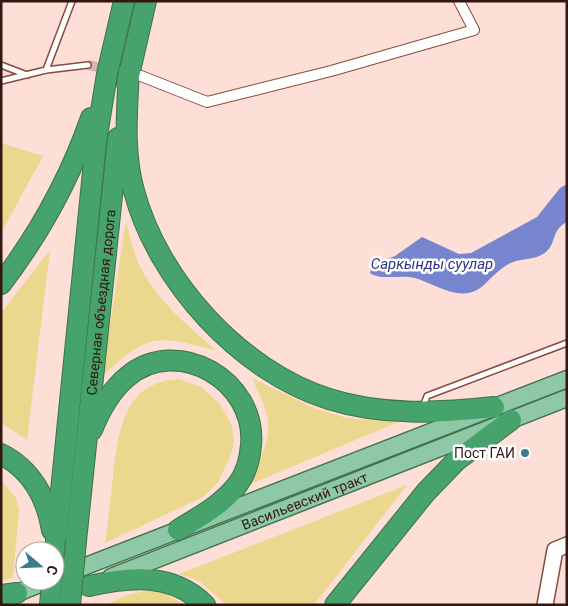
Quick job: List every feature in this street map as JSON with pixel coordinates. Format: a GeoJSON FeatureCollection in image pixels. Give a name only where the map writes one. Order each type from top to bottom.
{"type":"FeatureCollection","features":[{"type":"Feature","properties":{"kind":"highway","name":"Северная объездная дорога"},"geometry":{"type":"LineString","coordinates":[[56,541],[96,142],[106,74],[124,1]]}},
{"type":"Feature","properties":{"kind":"highway","name":"Северная объездная дорога"},"geometry":{"type":"LineString","coordinates":[[70,605],[112,182],[135,73],[146,1]]}},
{"type":"Feature","properties":{"kind":"highway"},"geometry":{"type":"LineString","coordinates":[[135,73],[127,154],[134,191],[147,228],[166,264],[186,293],[211,323],[238,348],[270,370],[300,388],[329,399],[364,408],[421,412],[494,408]]}},
{"type":"Feature","properties":{"kind":"highway"},"geometry":{"type":"LineString","coordinates":[[1,284],[38,230],[61,191],[78,155],[106,74]]}},
{"type":"Feature","properties":{"kind":"highway"},"geometry":{"type":"LineString","coordinates":[[84,461],[90,434],[98,413],[111,394],[128,376],[150,365],[171,361],[195,364],[218,375],[236,391],[247,412],[252,434],[250,458],[239,482],[222,502],[178,530]]}},
{"type":"Feature","properties":{"kind":"highway"},"geometry":{"type":"LineString","coordinates":[[335,605],[426,492],[456,461],[512,420]]}},
{"type":"Feature","properties":{"kind":"highway"},"geometry":{"type":"LineString","coordinates":[[1,454],[11,459],[32,478],[44,499],[54,541]]}},
{"type":"Feature","properties":{"kind":"highway"},"geometry":{"type":"LineString","coordinates":[[88,586],[141,578],[163,580],[185,589],[205,605]]}},
{"type":"Feature","properties":{"kind":"highway"},"geometry":{"type":"LineString","coordinates":[[50,605],[51,591]]}},
{"type":"Feature","properties":{"kind":"main road","name":"Васильевский тракт"},"geometry":{"type":"LineString","coordinates":[[65,574],[567,379]]}},
{"type":"Feature","properties":{"kind":"main road","name":"Васильевский тракт"},"geometry":{"type":"LineString","coordinates":[[40,605],[567,398]]}},
{"type":"Feature","properties":{"kind":"main road"},"geometry":{"type":"LineString","coordinates":[[447,426],[454,443]]}},
{"type":"Feature","properties":{"kind":"main road"},"geometry":{"type":"LineString","coordinates":[[6,596],[20,591]]}},
{"type":"Feature","properties":{"kind":"street"},"geometry":{"type":"LineString","coordinates":[[135,73],[207,102],[331,71],[474,30],[459,1]]}},
{"type":"Feature","properties":{"kind":"street"},"geometry":{"type":"LineString","coordinates":[[545,605],[555,550],[567,545]]}},
{"type":"Feature","properties":{"kind":"lane"},"geometry":{"type":"LineString","coordinates":[[46,70],[72,1]]}},
{"type":"Feature","properties":{"kind":"lane"},"geometry":{"type":"LineString","coordinates":[[1,81],[46,70],[88,65]]}},
{"type":"Feature","properties":{"kind":"lane"},"geometry":{"type":"LineString","coordinates":[[1,66],[27,75]]}},
{"type":"Feature","properties":{"kind":"lane"},"geometry":{"type":"LineString","coordinates":[[421,412],[427,396],[567,342]]}},
{"type":"Feature","properties":{"kind":"shaded area"},"geometry":{"type":"Polygon","coordinates":[[[1,143],[43,156],[1,233],[1,143]]]}},
{"type":"Feature","properties":{"kind":"shaded area"},"geometry":{"type":"Polygon","coordinates":[[[126,221],[138,261],[155,291],[174,312],[217,351],[180,342],[154,341],[142,345],[131,352],[102,377],[126,221]]]}},
{"type":"Feature","properties":{"kind":"shaded area"},"geometry":{"type":"Polygon","coordinates":[[[50,250],[27,440],[1,423],[1,313],[50,250]]]}},
{"type":"Feature","properties":{"kind":"shaded area"},"geometry":{"type":"Polygon","coordinates":[[[252,378],[316,409],[347,418],[398,422],[246,486],[263,452],[268,434],[267,415],[252,378]]]}},
{"type":"Feature","properties":{"kind":"shaded area"},"geometry":{"type":"Polygon","coordinates":[[[179,379],[201,387],[220,404],[232,425],[234,441],[231,455],[218,482],[203,497],[105,543],[118,442],[127,412],[135,399],[146,389],[160,382],[179,379]]]}},
{"type":"Feature","properties":{"kind":"shaded area"},"geometry":{"type":"Polygon","coordinates":[[[1,480],[16,498],[19,511],[13,578],[1,581],[1,480]]]}},
{"type":"Feature","properties":{"kind":"shaded area"},"geometry":{"type":"Polygon","coordinates":[[[407,485],[314,605],[227,605],[199,581],[179,574],[407,485]]]}},
{"type":"Feature","properties":{"kind":"shaded area"},"geometry":{"type":"Polygon","coordinates":[[[146,591],[160,591],[185,605],[106,605],[126,595],[146,591]]]}},
{"type":"Feature","properties":{"kind":"water","name":"Саркынды суулар"},"geometry":{"type":"Polygon","coordinates":[[[567,184],[567,222],[556,232],[552,244],[546,252],[510,263],[477,290],[469,293],[451,292],[415,278],[380,277],[370,273],[372,265],[395,256],[422,237],[459,254],[471,253],[537,217],[560,188],[567,184]]]}},
{"type":"Feature","properties":{"kind":"tunnel"},"geometry":{"type":"LineString","coordinates":[[88,65],[111,70]]}},
{"type":"Feature","properties":{"kind":"place","name":"Пост ГАИ"},"geometry":{"type":"Point","coordinates":[525,453]}}]}
